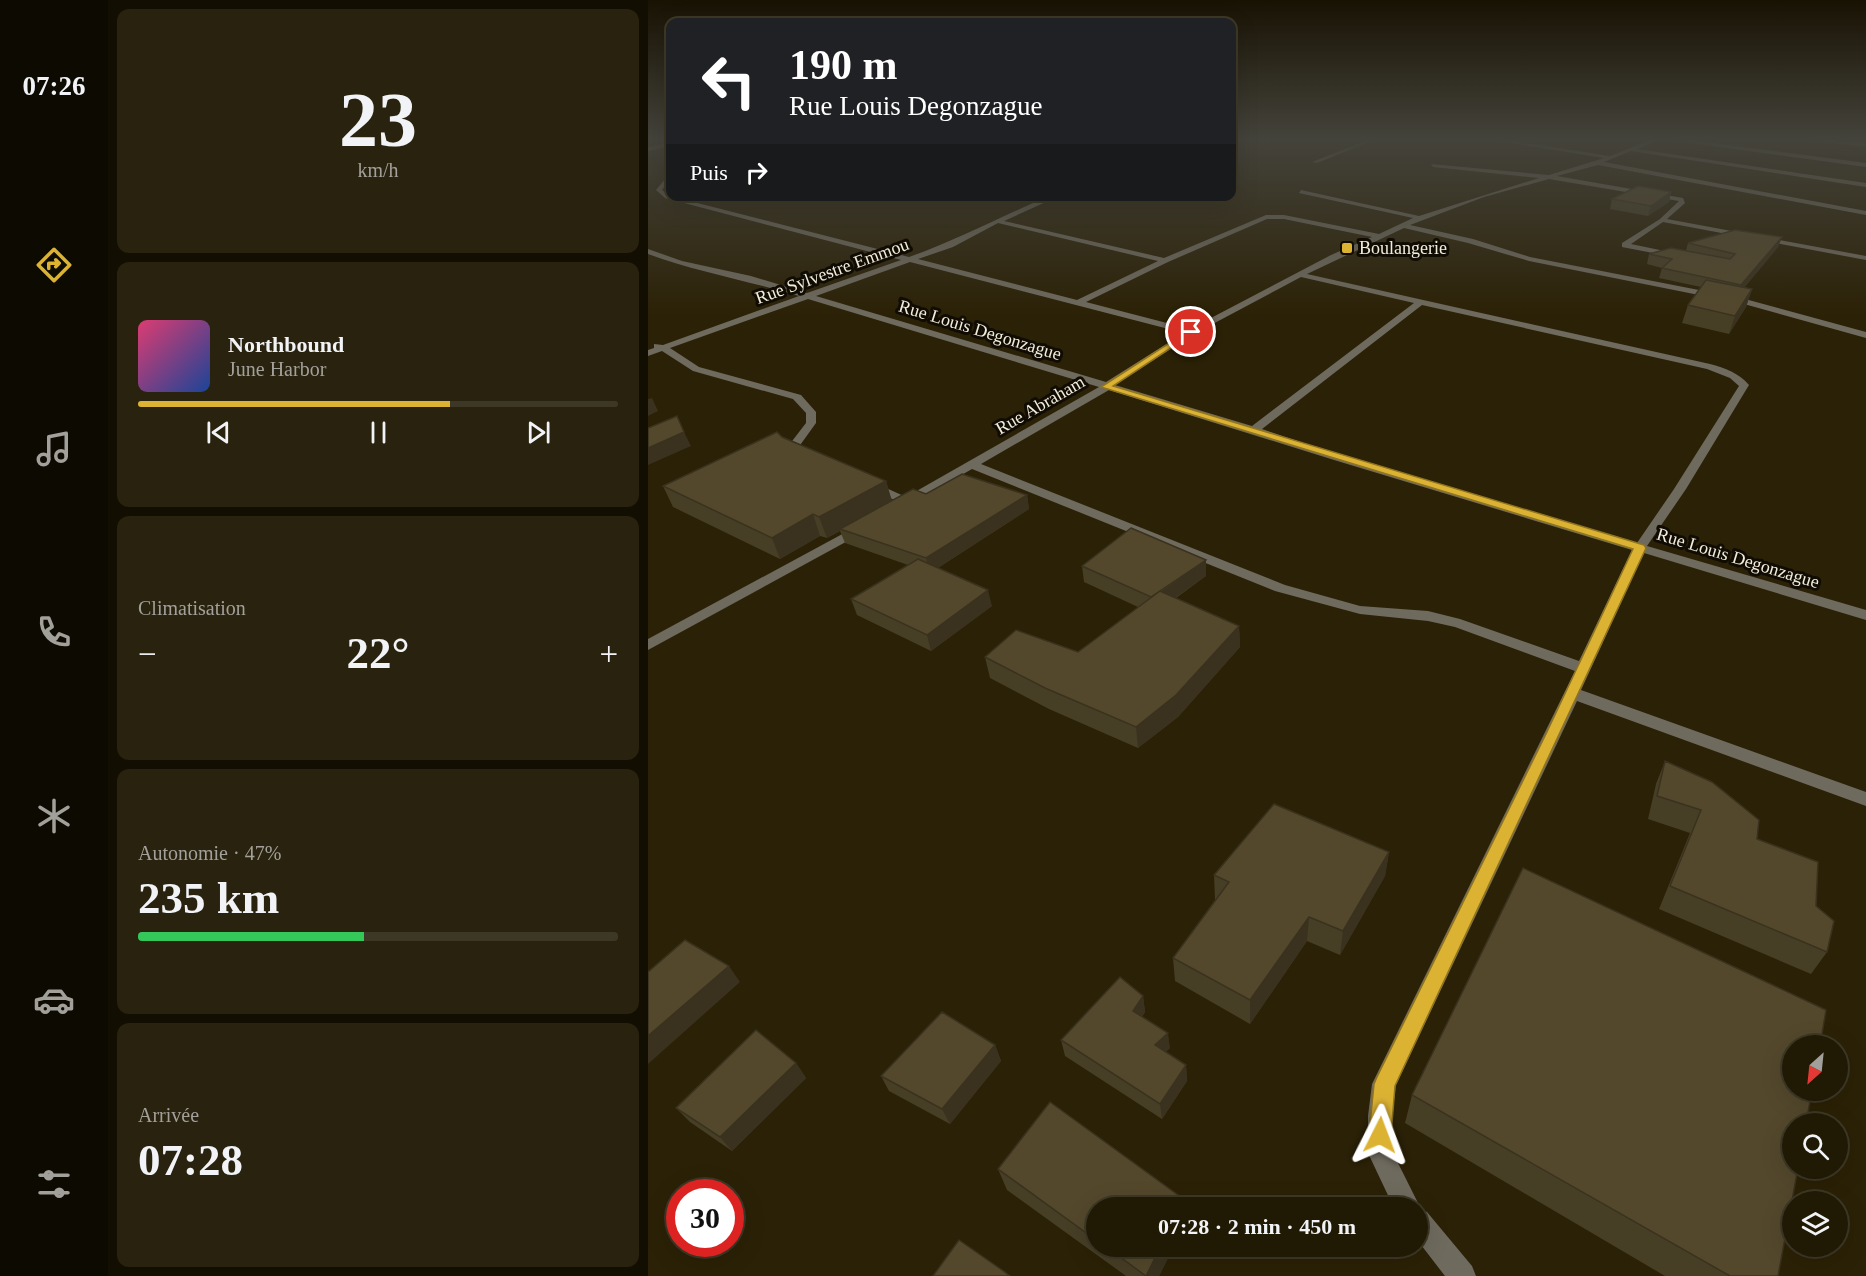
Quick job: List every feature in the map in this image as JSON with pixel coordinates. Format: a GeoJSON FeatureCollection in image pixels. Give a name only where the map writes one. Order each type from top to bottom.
{"type":"FeatureCollection","features":[{"type":"Feature","properties":{"kind":"street"},"geometry":{"type":"LineString","coordinates":[[1326,198],[1420,218]]}},
{"type":"Feature","properties":{"kind":"street","name":"Rue Abraham"},"geometry":{"type":"LineString","coordinates":[[863,483],[902,505],[1106,387],[1191,332],[1401,225],[1476,198]]}},
{"type":"Feature","properties":{"kind":"street"},"geometry":{"type":"LineString","coordinates":[[1670,198],[1684,200],[1662,220],[1625,245],[1681,257]]}},
{"type":"Feature","properties":{"kind":"street"},"geometry":{"type":"LineString","coordinates":[[1783,198],[1866,213]]}},
{"type":"Feature","properties":{"kind":"street"},"geometry":{"type":"LineString","coordinates":[[683,201],[1191,332]]}},
{"type":"Feature","properties":{"kind":"street","name":"Rue Sylvestre Emmou"},"geometry":{"type":"LineString","coordinates":[[648,353],[950,245],[997,221],[1044,201]]}},
{"type":"Feature","properties":{"kind":"street"},"geometry":{"type":"LineString","coordinates":[[1080,302],[1165,260],[1266,217],[1273,216],[1378,236]]}},
{"type":"Feature","properties":{"kind":"street"},"geometry":{"type":"LineString","coordinates":[[1662,220],[1866,258]]}},
{"type":"Feature","properties":{"kind":"street"},"geometry":{"type":"LineString","coordinates":[[997,221],[1165,260]]}},
{"type":"Feature","properties":{"kind":"street"},"geometry":{"type":"LineString","coordinates":[[1401,225],[1470,241],[1529,259],[1745,302],[1866,335]]}},
{"type":"Feature","properties":{"kind":"street","name":"Rue Louis Degonzague"},"geometry":{"type":"LineString","coordinates":[[648,251],[680,263],[741,276],[1254,430],[1338,458],[1866,615]]}},
{"type":"Feature","properties":{"kind":"street"},"geometry":{"type":"LineString","coordinates":[[1301,275],[1710,367],[1734,376],[1744,385],[1680,489],[1640,548],[1384,1084],[1380,1116],[1380,1153],[1402,1197]]}},
{"type":"Feature","properties":{"kind":"street"},"geometry":{"type":"LineString","coordinates":[[1254,430],[1419,302]]}},
{"type":"Feature","properties":{"kind":"street"},"geometry":{"type":"LineString","coordinates":[[648,343],[664,348],[696,369],[797,397],[811,412],[811,423],[792,449],[794,453],[809,460]]}},
{"type":"Feature","properties":{"kind":"street"},"geometry":{"type":"LineString","coordinates":[[973,465],[1280,588],[1360,610],[1428,616],[1460,624],[1583,668]]}},
{"type":"Feature","properties":{"kind":"street"},"geometry":{"type":"LineString","coordinates":[[648,645],[866,525]]}},
{"type":"Feature","properties":{"kind":"street"},"geometry":{"type":"LineString","coordinates":[[1572,693],[1866,799]]}},
{"type":"Feature","properties":{"kind":"street"},"geometry":{"type":"LineString","coordinates":[[1428,1234],[1462,1276]]}},
{"type":"Feature","properties":{"kind":"building"},"geometry":{"type":"Polygon","coordinates":[[[1615,198],[1663,198],[1651,206],[1612,199],[1615,198]]]}},
{"type":"Feature","properties":{"kind":"building"},"geometry":{"type":"Polygon","coordinates":[[[1735,230],[1782,237],[1741,285],[1662,268],[1672,259],[1649,254],[1671,248],[1730,259],[1735,254],[1688,243],[1735,230]]]}},
{"type":"Feature","properties":{"kind":"building"},"geometry":{"type":"Polygon","coordinates":[[[1706,280],[1752,289],[1735,316],[1688,305],[1706,280]]]}},
{"type":"Feature","properties":{"kind":"building"},"geometry":{"type":"Polygon","coordinates":[[[677,416],[684,432],[648,448],[648,428],[677,416]]]}},
{"type":"Feature","properties":{"kind":"building"},"geometry":{"type":"Polygon","coordinates":[[[777,432],[782,437],[886,481],[819,517],[813,514],[772,538],[663,486],[777,432]]]}},
{"type":"Feature","properties":{"kind":"building"},"geometry":{"type":"Polygon","coordinates":[[[962,474],[1027,495],[926,558],[840,529],[913,489],[926,494],[962,474]]]}},
{"type":"Feature","properties":{"kind":"building"},"geometry":{"type":"Polygon","coordinates":[[[1131,528],[1206,560],[1151,597],[1082,566],[1131,528]]]}},
{"type":"Feature","properties":{"kind":"building"},"geometry":{"type":"Polygon","coordinates":[[[918,559],[988,590],[927,635],[851,599],[918,559]]]}},
{"type":"Feature","properties":{"kind":"building"},"geometry":{"type":"Polygon","coordinates":[[[1160,591],[1239,626],[1176,695],[1136,727],[1045,688],[985,657],[1016,630],[1078,652],[1160,591]]]}},
{"type":"Feature","properties":{"kind":"building"},"geometry":{"type":"Polygon","coordinates":[[[1665,761],[1712,782],[1759,820],[1757,839],[1818,862],[1816,906],[1834,921],[1827,952],[1670,886],[1701,810],[1657,796],[1665,761]]]}},
{"type":"Feature","properties":{"kind":"building"},"geometry":{"type":"Polygon","coordinates":[[[1274,804],[1389,852],[1343,931],[1309,917],[1250,1000],[1173,958],[1229,882],[1214,875],[1274,804]]]}},
{"type":"Feature","properties":{"kind":"building"},"geometry":{"type":"Polygon","coordinates":[[[1523,868],[1826,1010],[1822,1035],[1782,1035],[1782,1101],[1810,1101],[1808,1113],[1782,1113],[1782,1179],[1796,1179],[1794,1191],[1782,1191],[1782,1254],[1778,1276],[1730,1276],[1412,1095],[1523,868]]]}},
{"type":"Feature","properties":{"kind":"building"},"geometry":{"type":"Polygon","coordinates":[[[685,940],[729,966],[648,1036],[648,972],[685,940]]]}},
{"type":"Feature","properties":{"kind":"building"},"geometry":{"type":"Polygon","coordinates":[[[1120,977],[1143,996],[1133,1011],[1168,1033],[1155,1045],[1186,1065],[1160,1104],[1061,1040],[1120,977]]]}},
{"type":"Feature","properties":{"kind":"building"},"geometry":{"type":"Polygon","coordinates":[[[942,1012],[995,1045],[942,1109],[881,1076],[942,1012]]]}},
{"type":"Feature","properties":{"kind":"building"},"geometry":{"type":"Polygon","coordinates":[[[756,1030],[796,1063],[720,1137],[676,1108],[756,1030]]]}},
{"type":"Feature","properties":{"kind":"building"},"geometry":{"type":"Polygon","coordinates":[[[1050,1102],[1181,1197],[1086,1197],[1086,1233],[998,1169],[1050,1102]]]}},
{"type":"Feature","properties":{"kind":"building"},"geometry":{"type":"Polygon","coordinates":[[[959,1240],[1002,1270],[1010,1276],[933,1276],[959,1240]]]}},
{"type":"Feature","properties":{"kind":"building"},"geometry":{"type":"Polygon","coordinates":[[[1120,1257],[1156,1257],[1146,1276],[1120,1257]]]}},
{"type":"Feature","properties":{"kind":"place","name":"Boulangerie"},"geometry":{"type":"Point","coordinates":[1347,248]}},
{"type":"Feature","properties":{"kind":"route"},"geometry":{"type":"LineString","coordinates":[[1191,332],[1106,387],[1640,548],[1384,1084],[1380,1135]]}}]}
